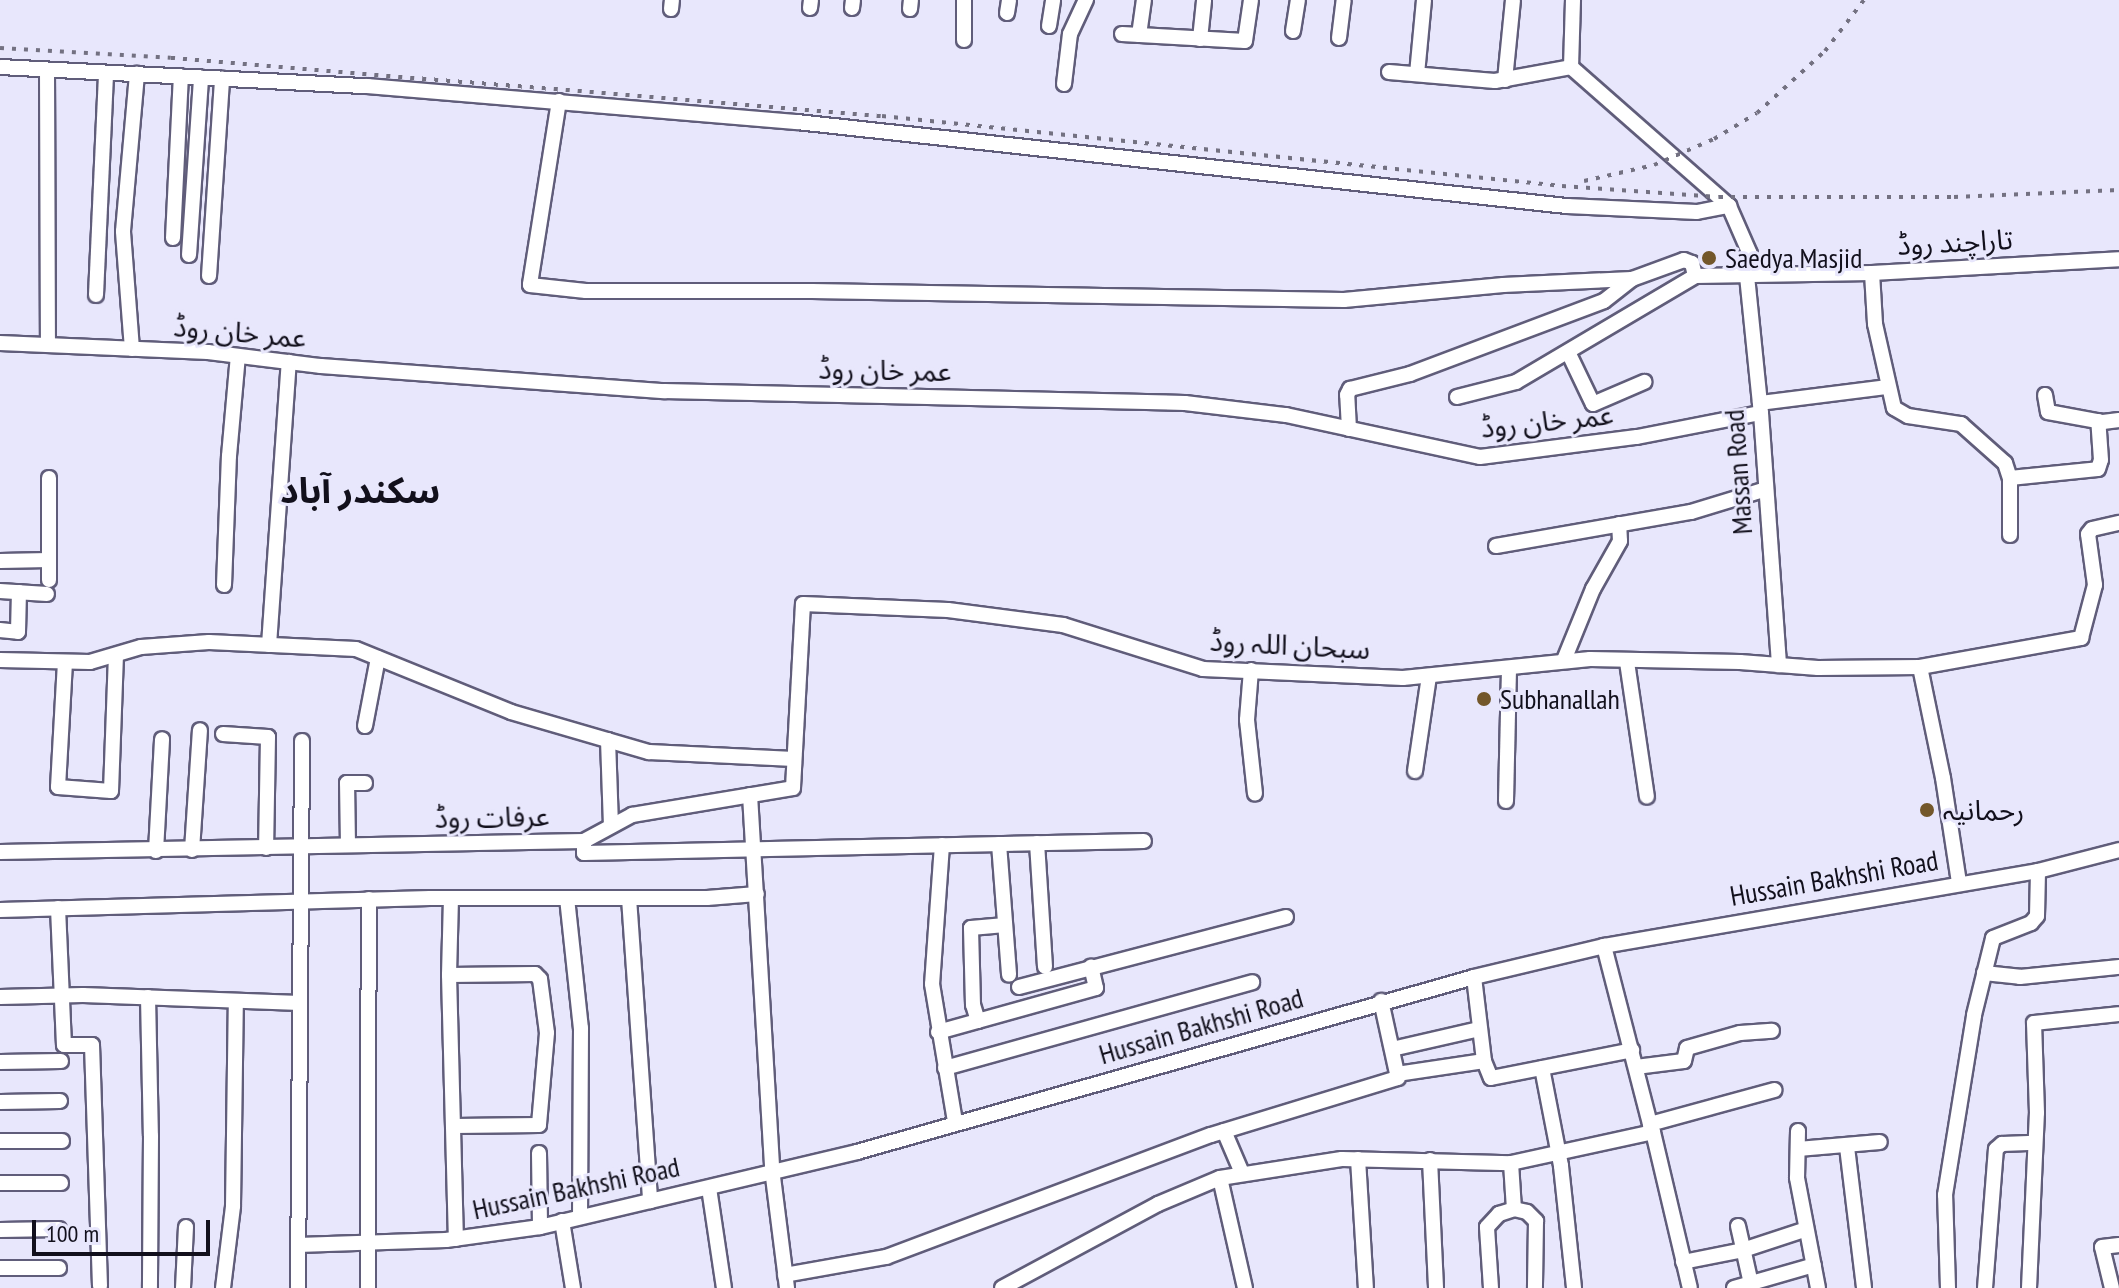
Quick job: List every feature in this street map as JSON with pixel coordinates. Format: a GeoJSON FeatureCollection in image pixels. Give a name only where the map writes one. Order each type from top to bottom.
{"type":"FeatureCollection","features":[{"type":"Feature","properties":{"kind":"street"},"geometry":{"type":"LineString","coordinates":[[964,0],[964,40]]}},
{"type":"Feature","properties":{"kind":"street"},"geometry":{"type":"LineString","coordinates":[[1049,26],[1053,0]]}},
{"type":"Feature","properties":{"kind":"street"},"geometry":{"type":"LineString","coordinates":[[1064,84],[1070,34],[1086,0]]}},
{"type":"Feature","properties":{"kind":"street"},"geometry":{"type":"LineString","coordinates":[[1139,35],[1144,0]]}},
{"type":"Feature","properties":{"kind":"street"},"geometry":{"type":"LineString","coordinates":[[1200,39],[1204,0]]}},
{"type":"Feature","properties":{"kind":"street"},"geometry":{"type":"LineString","coordinates":[[1122,34],[1245,41],[1251,0]]}},
{"type":"Feature","properties":{"kind":"street"},"geometry":{"type":"LineString","coordinates":[[1293,31],[1298,0]]}},
{"type":"Feature","properties":{"kind":"street"},"geometry":{"type":"LineString","coordinates":[[1339,38],[1344,0]]}},
{"type":"Feature","properties":{"kind":"street"},"geometry":{"type":"LineString","coordinates":[[1417,74],[1424,0]]}},
{"type":"Feature","properties":{"kind":"street"},"geometry":{"type":"LineString","coordinates":[[1505,80],[1513,0]]}},
{"type":"Feature","properties":{"kind":"street"},"geometry":{"type":"LineString","coordinates":[[1571,67],[1573,0]]}},
{"type":"Feature","properties":{"kind":"street"},"geometry":{"type":"LineString","coordinates":[[0,67],[222,78],[559,101],[797,122],[1567,206],[1697,212],[1729,206]]}},
{"type":"Feature","properties":{"kind":"street"},"geometry":{"type":"LineString","coordinates":[[1389,72],[1505,80],[1571,67]]}},
{"type":"Feature","properties":{"kind":"street"},"geometry":{"type":"LineString","coordinates":[[1571,67],[1729,206]]}},
{"type":"Feature","properties":{"kind":"street"},"geometry":{"type":"LineString","coordinates":[[47,70],[48,345]]}},
{"type":"Feature","properties":{"kind":"street"},"geometry":{"type":"LineString","coordinates":[[96,295],[106,73]]}},
{"type":"Feature","properties":{"kind":"street"},"geometry":{"type":"LineString","coordinates":[[132,349],[123,231],[137,74]]}},
{"type":"Feature","properties":{"kind":"street"},"geometry":{"type":"LineString","coordinates":[[173,238],[181,76]]}},
{"type":"Feature","properties":{"kind":"street"},"geometry":{"type":"LineString","coordinates":[[189,255],[201,77]]}},
{"type":"Feature","properties":{"kind":"street"},"geometry":{"type":"LineString","coordinates":[[209,276],[222,78]]}},
{"type":"Feature","properties":{"kind":"street"},"geometry":{"type":"LineString","coordinates":[[559,101],[530,285],[586,291],[839,291],[1344,300],[1503,285],[1632,279],[1684,260],[1692,263],[1695,276],[1569,354],[1516,382],[1457,397]]}},
{"type":"Feature","properties":{"kind":"street","name":"Massan Road"},"geometry":{"type":"LineString","coordinates":[[1729,206],[1750,254],[1747,276],[1761,408],[1779,665]]}},
{"type":"Feature","properties":{"kind":"street","name":"تاراچند روڈ"},"geometry":{"type":"LineString","coordinates":[[1695,276],[1872,273],[2119,259]]}},
{"type":"Feature","properties":{"kind":"street"},"geometry":{"type":"LineString","coordinates":[[1872,273],[1875,324],[1894,408],[1900,413],[1961,424],[2005,463],[2010,478],[2010,535]]}},
{"type":"Feature","properties":{"kind":"street"},"geometry":{"type":"LineString","coordinates":[[1349,429],[1347,395],[1356,385],[1410,374],[1604,301],[1632,279]]}},
{"type":"Feature","properties":{"kind":"street","name":"عمر خان روڈ"},"geometry":{"type":"LineString","coordinates":[[0,343],[238,356],[671,392],[1185,403],[1286,415],[1480,457],[1637,437],[1761,408],[1887,387]]}},
{"type":"Feature","properties":{"kind":"street"},"geometry":{"type":"LineString","coordinates":[[1569,354],[1593,404],[1644,382]]}},
{"type":"Feature","properties":{"kind":"street"},"geometry":{"type":"LineString","coordinates":[[224,585],[229,456],[238,356]]}},
{"type":"Feature","properties":{"kind":"street"},"geometry":{"type":"LineString","coordinates":[[269,645],[289,362]]}},
{"type":"Feature","properties":{"kind":"street"},"geometry":{"type":"LineString","coordinates":[[2045,395],[2048,412],[2098,421],[2119,420]]}},
{"type":"Feature","properties":{"kind":"street"},"geometry":{"type":"LineString","coordinates":[[2010,478],[2098,469],[2101,460],[2098,421]]}},
{"type":"Feature","properties":{"kind":"street"},"geometry":{"type":"LineString","coordinates":[[0,591],[19,592],[48,587],[49,478]]}},
{"type":"Feature","properties":{"kind":"street"},"geometry":{"type":"LineString","coordinates":[[1496,546],[1691,512],[1766,489]]}},
{"type":"Feature","properties":{"kind":"street","name":"سبحان اللہ روڈ"},"geometry":{"type":"LineString","coordinates":[[803,604],[948,610],[1063,625],[1203,669],[1429,676],[1509,669],[1564,660],[1920,667],[2081,638],[2095,585],[2088,534],[2092,529],[2119,523]]}},
{"type":"Feature","properties":{"kind":"street"},"geometry":{"type":"LineString","coordinates":[[1564,660],[1593,589],[1620,541],[1619,524]]}},
{"type":"Feature","properties":{"kind":"street"},"geometry":{"type":"LineString","coordinates":[[0,561],[49,560]]}},
{"type":"Feature","properties":{"kind":"street"},"geometry":{"type":"LineString","coordinates":[[0,630],[18,632],[19,592]]}},
{"type":"Feature","properties":{"kind":"street","name":"عرفات روڈ"},"geometry":{"type":"LineString","coordinates":[[0,852],[584,841],[632,815],[793,788],[803,604]]}},
{"type":"Feature","properties":{"kind":"street"},"geometry":{"type":"LineString","coordinates":[[0,660],[90,662],[141,647],[209,642],[356,649],[511,712],[649,752],[794,759]]}},
{"type":"Feature","properties":{"kind":"street"},"geometry":{"type":"LineString","coordinates":[[65,662],[58,787],[111,791],[116,655]]}},
{"type":"Feature","properties":{"kind":"street"},"geometry":{"type":"LineString","coordinates":[[365,726],[378,658]]}},
{"type":"Feature","properties":{"kind":"street"},"geometry":{"type":"LineString","coordinates":[[1627,662],[1634,729],[1647,797]]}},
{"type":"Feature","properties":{"kind":"street"},"geometry":{"type":"LineString","coordinates":[[1920,667],[1943,778],[1959,883]]}},
{"type":"Feature","properties":{"kind":"street"},"geometry":{"type":"LineString","coordinates":[[1506,801],[1509,669]]}},
{"type":"Feature","properties":{"kind":"street"},"geometry":{"type":"LineString","coordinates":[[1251,670],[1247,720],[1255,794]]}},
{"type":"Feature","properties":{"kind":"street"},"geometry":{"type":"LineString","coordinates":[[1415,771],[1429,676]]}},
{"type":"Feature","properties":{"kind":"street"},"geometry":{"type":"LineString","coordinates":[[192,850],[200,730]]}},
{"type":"Feature","properties":{"kind":"street"},"geometry":{"type":"LineString","coordinates":[[223,734],[268,737],[266,848]]}},
{"type":"Feature","properties":{"kind":"street"},"geometry":{"type":"LineString","coordinates":[[156,851],[162,739]]}},
{"type":"Feature","properties":{"kind":"street"},"geometry":{"type":"LineString","coordinates":[[608,740],[611,826]]}},
{"type":"Feature","properties":{"kind":"street"},"geometry":{"type":"LineString","coordinates":[[298,1288],[302,741]]}},
{"type":"Feature","properties":{"kind":"street"},"geometry":{"type":"LineString","coordinates":[[348,845],[347,783],[365,783]]}},
{"type":"Feature","properties":{"kind":"street"},"geometry":{"type":"LineString","coordinates":[[750,795],[772,1169],[786,1282],[886,1257],[1224,1131],[1398,1078],[1381,1001]]}},
{"type":"Feature","properties":{"kind":"street"},"geometry":{"type":"LineString","coordinates":[[584,841],[584,853],[1144,841]]}},
{"type":"Feature","properties":{"kind":"street"},"geometry":{"type":"LineString","coordinates":[[1037,843],[1045,967]]}},
{"type":"Feature","properties":{"kind":"street"},"geometry":{"type":"LineString","coordinates":[[999,844],[1009,975]]}},
{"type":"Feature","properties":{"kind":"street"},"geometry":{"type":"LineString","coordinates":[[942,845],[932,984],[955,1122]]}},
{"type":"Feature","properties":{"kind":"street","name":"Hussain Bakhshi Road"},"geometry":{"type":"LineString","coordinates":[[298,1245],[456,1239],[540,1227],[709,1188],[772,1169],[857,1152],[1474,977],[1604,946],[2038,871],[2119,850]]}},
{"type":"Feature","properties":{"kind":"street"},"geometry":{"type":"LineString","coordinates":[[1948,1288],[1945,1195],[1984,973],[1993,938],[2031,923],[2037,916],[2038,871]]}},
{"type":"Feature","properties":{"kind":"street"},"geometry":{"type":"LineString","coordinates":[[0,910],[369,899],[757,894]]}},
{"type":"Feature","properties":{"kind":"street"},"geometry":{"type":"LineString","coordinates":[[451,898],[449,975],[456,1239]]}},
{"type":"Feature","properties":{"kind":"street"},"geometry":{"type":"LineString","coordinates":[[567,898],[581,1028],[580,1216]]}},
{"type":"Feature","properties":{"kind":"street"},"geometry":{"type":"LineString","coordinates":[[629,898],[650,1201]]}},
{"type":"Feature","properties":{"kind":"street"},"geometry":{"type":"LineString","coordinates":[[368,1288],[369,899]]}},
{"type":"Feature","properties":{"kind":"street"},"geometry":{"type":"LineString","coordinates":[[58,908],[64,1045],[92,1045],[100,1286]]}},
{"type":"Feature","properties":{"kind":"street"},"geometry":{"type":"LineString","coordinates":[[1019,987],[1286,917]]}},
{"type":"Feature","properties":{"kind":"street"},"geometry":{"type":"LineString","coordinates":[[978,1021],[973,1005],[971,928],[1005,925]]}},
{"type":"Feature","properties":{"kind":"street"},"geometry":{"type":"LineString","coordinates":[[1604,946],[1690,1288]]}},
{"type":"Feature","properties":{"kind":"street"},"geometry":{"type":"LineString","coordinates":[[938,1032],[1096,988],[1091,967]]}},
{"type":"Feature","properties":{"kind":"street"},"geometry":{"type":"LineString","coordinates":[[1984,973],[2020,977],[2119,967]]}},
{"type":"Feature","properties":{"kind":"street"},"geometry":{"type":"LineString","coordinates":[[449,975],[535,974],[540,979],[547,1033],[542,1122],[534,1126],[455,1126]]}},
{"type":"Feature","properties":{"kind":"street"},"geometry":{"type":"LineString","coordinates":[[1474,977],[1484,1061],[1487,1075],[1494,1079],[1632,1050]]}},
{"type":"Feature","properties":{"kind":"street"},"geometry":{"type":"LineString","coordinates":[[945,1068],[1252,982]]}},
{"type":"Feature","properties":{"kind":"street"},"geometry":{"type":"LineString","coordinates":[[0,997],[148,997],[300,1003]]}},
{"type":"Feature","properties":{"kind":"street"},"geometry":{"type":"LineString","coordinates":[[148,997],[150,1288]]}},
{"type":"Feature","properties":{"kind":"street"},"geometry":{"type":"LineString","coordinates":[[223,1288],[234,1193],[236,1001]]}},
{"type":"Feature","properties":{"kind":"street"},"geometry":{"type":"LineString","coordinates":[[2029,1288],[2035,1143],[2034,1023],[2119,1014]]}},
{"type":"Feature","properties":{"kind":"street"},"geometry":{"type":"LineString","coordinates":[[1392,1049],[1479,1029]]}},
{"type":"Feature","properties":{"kind":"street"},"geometry":{"type":"LineString","coordinates":[[1636,1067],[1684,1061],[1687,1048],[1740,1033],[1772,1031]]}},
{"type":"Feature","properties":{"kind":"street"},"geometry":{"type":"LineString","coordinates":[[0,1062],[61,1061]]}},
{"type":"Feature","properties":{"kind":"street"},"geometry":{"type":"LineString","coordinates":[[1397,1074],[1484,1061]]}},
{"type":"Feature","properties":{"kind":"street"},"geometry":{"type":"LineString","coordinates":[[1542,1068],[1558,1153],[1574,1288]]}},
{"type":"Feature","properties":{"kind":"street"},"geometry":{"type":"LineString","coordinates":[[1002,1288],[1158,1204],[1220,1178],[1358,1159],[1511,1163],[1651,1128],[1774,1090]]}},
{"type":"Feature","properties":{"kind":"street"},"geometry":{"type":"LineString","coordinates":[[0,1102],[60,1101]]}},
{"type":"Feature","properties":{"kind":"street"},"geometry":{"type":"LineString","coordinates":[[1224,1131],[1242,1173]]}},
{"type":"Feature","properties":{"kind":"street"},"geometry":{"type":"LineString","coordinates":[[1798,1131],[1797,1178],[1804,1230],[1818,1288]]}},
{"type":"Feature","properties":{"kind":"street"},"geometry":{"type":"LineString","coordinates":[[0,1141],[62,1141]]}},
{"type":"Feature","properties":{"kind":"street"},"geometry":{"type":"LineString","coordinates":[[1798,1149],[1880,1142]]}},
{"type":"Feature","properties":{"kind":"street"},"geometry":{"type":"LineString","coordinates":[[1985,1288],[1996,1149],[2002,1144],[2035,1143]]}},
{"type":"Feature","properties":{"kind":"street"},"geometry":{"type":"LineString","coordinates":[[1847,1147],[1864,1288]]}},
{"type":"Feature","properties":{"kind":"street"},"geometry":{"type":"LineString","coordinates":[[539,1153],[540,1227]]}},
{"type":"Feature","properties":{"kind":"street"},"geometry":{"type":"LineString","coordinates":[[1358,1159],[1366,1288]]}},
{"type":"Feature","properties":{"kind":"street"},"geometry":{"type":"LineString","coordinates":[[1430,1160],[1436,1288]]}},
{"type":"Feature","properties":{"kind":"street"},"geometry":{"type":"LineString","coordinates":[[1511,1163],[1514,1209]]}},
{"type":"Feature","properties":{"kind":"street"},"geometry":{"type":"LineString","coordinates":[[1220,1178],[1245,1288]]}},
{"type":"Feature","properties":{"kind":"street"},"geometry":{"type":"LineString","coordinates":[[0,1183],[61,1183]]}},
{"type":"Feature","properties":{"kind":"street"},"geometry":{"type":"LineString","coordinates":[[709,1188],[724,1288]]}},
{"type":"Feature","properties":{"kind":"street"},"geometry":{"type":"LineString","coordinates":[[1491,1288],[1487,1227],[1499,1214],[1514,1209],[1527,1212],[1536,1221],[1535,1288]]}},
{"type":"Feature","properties":{"kind":"street"},"geometry":{"type":"LineString","coordinates":[[562,1221],[573,1288]]}},
{"type":"Feature","properties":{"kind":"street"},"geometry":{"type":"LineString","coordinates":[[1738,1226],[1752,1286]]}},
{"type":"Feature","properties":{"kind":"street"},"geometry":{"type":"LineString","coordinates":[[183,1288],[186,1227]]}},
{"type":"Feature","properties":{"kind":"street"},"geometry":{"type":"LineString","coordinates":[[0,1230],[59,1229]]}},
{"type":"Feature","properties":{"kind":"street"},"geometry":{"type":"LineString","coordinates":[[1683,1262],[1743,1250],[1804,1230]]}},
{"type":"Feature","properties":{"kind":"street"},"geometry":{"type":"LineString","coordinates":[[2112,1288],[2102,1247],[2119,1245]]}},
{"type":"Feature","properties":{"kind":"street"},"geometry":{"type":"LineString","coordinates":[[1734,1288],[1752,1286],[1814,1265]]}},
{"type":"Feature","properties":{"kind":"street"},"geometry":{"type":"LineString","coordinates":[[0,1268],[59,1268]]}},
{"type":"Feature","properties":{"kind":"railway"},"geometry":{"type":"LineString","coordinates":[[1584,181],[1654,165],[1714,139],[1757,113],[1825,51],[1864,0]]}},
{"type":"Feature","properties":{"kind":"railway"},"geometry":{"type":"LineString","coordinates":[[0,48],[171,58],[882,116],[1562,186],[1719,197],[1954,197],[2119,190]]}},
{"type":"Feature","properties":{"kind":"place","name":"Saedya Masjid"},"geometry":{"type":"Point","coordinates":[1709,258]}},
{"type":"Feature","properties":{"kind":"place","name":"Subhanallah"},"geometry":{"type":"Point","coordinates":[1484,699]}},
{"type":"Feature","properties":{"kind":"place","name":"رحمانیہ"},"geometry":{"type":"Point","coordinates":[1927,810]}},
{"type":"Feature","properties":{"kind":"district","name":"سکندر آباد"},"geometry":{"type":"Point","coordinates":[360,490]}}]}
